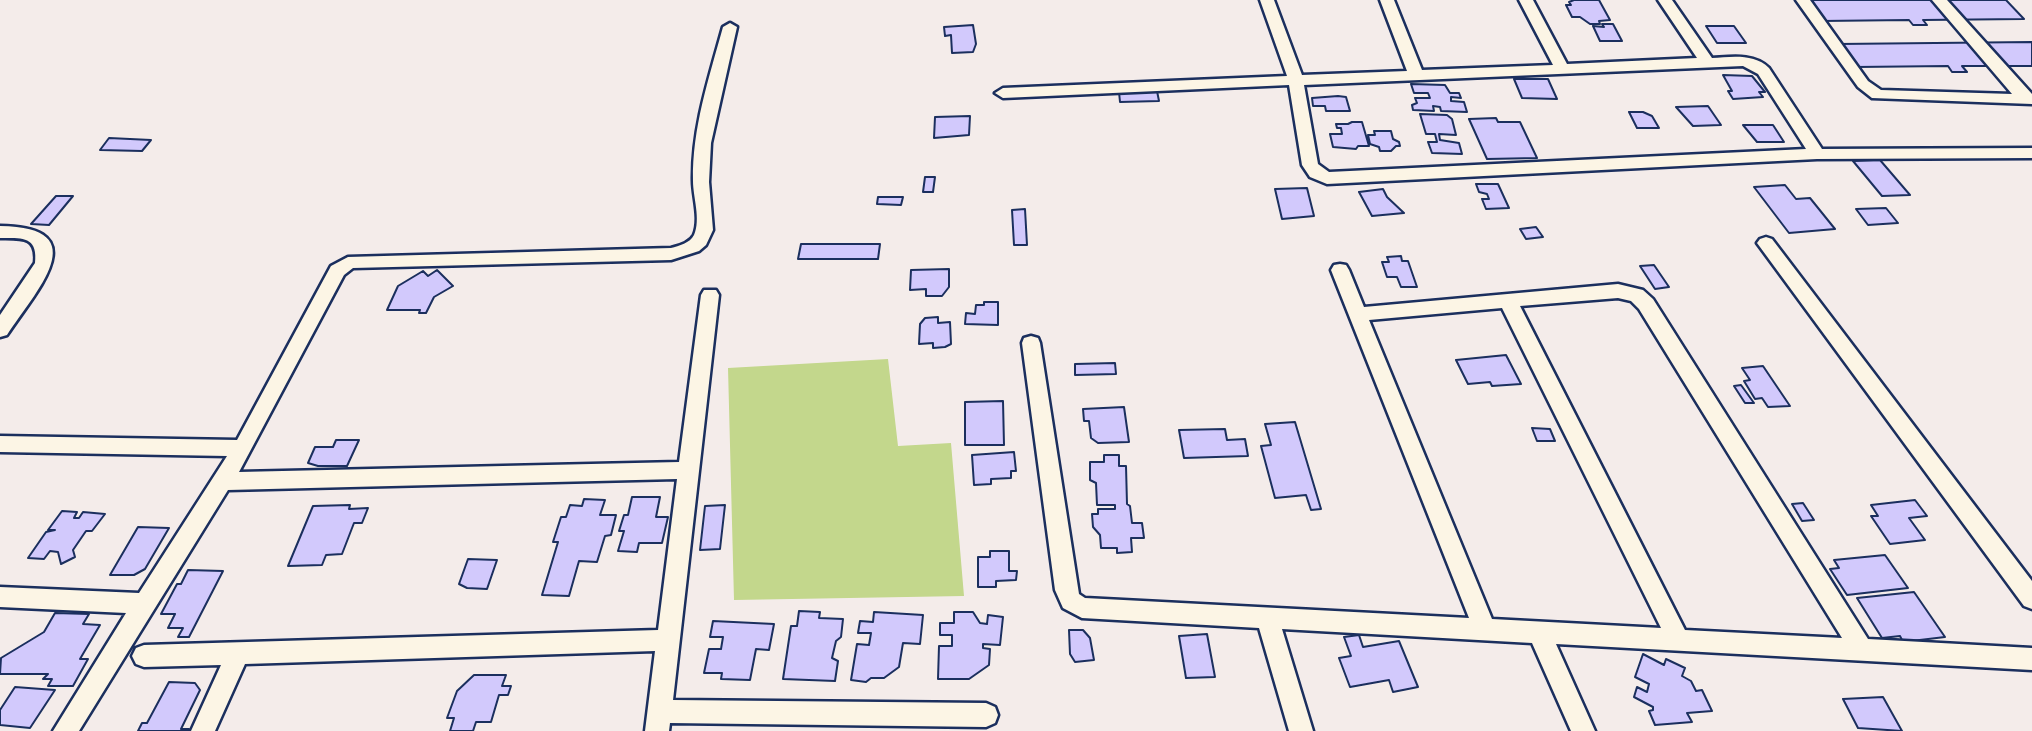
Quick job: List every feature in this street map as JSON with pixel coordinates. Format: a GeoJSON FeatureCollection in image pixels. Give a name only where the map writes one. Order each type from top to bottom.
{"type":"FeatureCollection","features":[{"type":"Feature","properties":{"kind":"street"},"geometry":{"type":"LineString","coordinates":[[1267,0],[1296,81],[1310,165],[1316,173],[1327,178],[1817,154],[2032,153]]}},
{"type":"Feature","properties":{"kind":"street"},"geometry":{"type":"LineString","coordinates":[[1387,0],[1416,75]]}},
{"type":"Feature","properties":{"kind":"street"},"geometry":{"type":"LineString","coordinates":[[1527,0],[1562,68]]}},
{"type":"Feature","properties":{"kind":"street"},"geometry":{"type":"LineString","coordinates":[[1665,0],[1707,62]]}},
{"type":"Feature","properties":{"kind":"street"},"geometry":{"type":"LineString","coordinates":[[1803,0],[1863,84],[1877,95],[2029,99]]}},
{"type":"Feature","properties":{"kind":"street"},"geometry":{"type":"LineString","coordinates":[[1939,0],[2029,99]]}},
{"type":"Feature","properties":{"kind":"street"},"geometry":{"type":"LineString","coordinates":[[65,731],[243,448],[337,271],[348,263],[671,254],[695,245],[700,240],[704,228],[701,183],[704,132],[730,27]]}},
{"type":"Feature","properties":{"kind":"street"},"geometry":{"type":"LineString","coordinates":[[1003,93],[1744,61],[1759,66],[1817,154]]}},
{"type":"Feature","properties":{"kind":"street"},"geometry":{"type":"LineString","coordinates":[[0,232],[26,233],[37,237],[44,244],[47,253],[44,264],[0,330]]}},
{"type":"Feature","properties":{"kind":"street"},"geometry":{"type":"LineString","coordinates":[[1766,243],[2032,598]]}},
{"type":"Feature","properties":{"kind":"street"},"geometry":{"type":"LineString","coordinates":[[1340,270],[1485,630]]}},
{"type":"Feature","properties":{"kind":"street"},"geometry":{"type":"LineString","coordinates":[[1358,314],[1625,291],[1642,299],[1862,650]]}},
{"type":"Feature","properties":{"kind":"street"},"geometry":{"type":"LineString","coordinates":[[710,295],[658,721],[986,715]]}},
{"type":"Feature","properties":{"kind":"street"},"geometry":{"type":"LineString","coordinates":[[1508,300],[1679,640]]}},
{"type":"Feature","properties":{"kind":"street"},"geometry":{"type":"LineString","coordinates":[[1031,343],[1066,590],[1071,601],[1089,609],[2032,659]]}},
{"type":"Feature","properties":{"kind":"street"},"geometry":{"type":"LineString","coordinates":[[0,444],[243,448]]}},
{"type":"Feature","properties":{"kind":"street"},"geometry":{"type":"LineString","coordinates":[[223,481],[688,470]]}},
{"type":"Feature","properties":{"kind":"street"},"geometry":{"type":"LineString","coordinates":[[0,597],[145,604]]}},
{"type":"Feature","properties":{"kind":"street"},"geometry":{"type":"LineString","coordinates":[[1268,619],[1301,731]]}},
{"type":"Feature","properties":{"kind":"street"},"geometry":{"type":"LineString","coordinates":[[1539,633],[1583,731]]}},
{"type":"Feature","properties":{"kind":"street"},"geometry":{"type":"LineString","coordinates":[[144,656],[668,640]]}},
{"type":"Feature","properties":{"kind":"street"},"geometry":{"type":"LineString","coordinates":[[203,731],[238,653]]}},
{"type":"Feature","properties":{"kind":"green space"},"geometry":{"type":"Polygon","coordinates":[[[888,359],[898,446],[951,443],[964,596],[734,600],[728,368],[888,359]]]}},
{"type":"Feature","properties":{"kind":"building"},"geometry":{"type":"Polygon","coordinates":[[[1599,0],[1610,20],[1590,24],[1580,17],[1572,17],[1566,5],[1571,5],[1569,2],[1599,0]]]}},
{"type":"Feature","properties":{"kind":"building"},"geometry":{"type":"Polygon","coordinates":[[[1805,0],[2006,0],[2024,19],[1923,20],[1927,25],[1913,25],[1909,20],[1821,21],[1805,0]]]}},
{"type":"Feature","properties":{"kind":"building"},"geometry":{"type":"Polygon","coordinates":[[[1602,24],[1613,24],[1622,41],[1600,41],[1593,26],[1604,27],[1602,24]]]}},
{"type":"Feature","properties":{"kind":"building"},"geometry":{"type":"Polygon","coordinates":[[[973,25],[976,44],[973,52],[952,53],[951,35],[945,36],[944,27],[973,25]]]}},
{"type":"Feature","properties":{"kind":"building"},"geometry":{"type":"Polygon","coordinates":[[[1706,26],[1734,26],[1746,43],[1717,43],[1706,26]]]}},
{"type":"Feature","properties":{"kind":"building"},"geometry":{"type":"Polygon","coordinates":[[[2032,42],[2032,66],[1962,66],[1967,72],[1952,72],[1948,66],[1856,67],[1838,44],[2032,42]]]}},
{"type":"Feature","properties":{"kind":"building"},"geometry":{"type":"Polygon","coordinates":[[[1723,75],[1752,76],[1765,92],[1759,92],[1763,97],[1733,99],[1728,91],[1732,91],[1723,75]]]}},
{"type":"Feature","properties":{"kind":"building"},"geometry":{"type":"Polygon","coordinates":[[[1514,79],[1548,79],[1557,99],[1522,98],[1514,79]]]}},
{"type":"Feature","properties":{"kind":"building"},"geometry":{"type":"Polygon","coordinates":[[[1411,84],[1445,85],[1450,93],[1459,93],[1461,98],[1451,97],[1451,101],[1464,102],[1467,112],[1441,111],[1440,107],[1433,106],[1434,111],[1413,110],[1412,105],[1417,103],[1415,98],[1430,98],[1428,93],[1414,93],[1411,84]]]}},
{"type":"Feature","properties":{"kind":"building"},"geometry":{"type":"Polygon","coordinates":[[[1157,91],[1159,101],[1120,102],[1119,92],[1157,91]]]}},
{"type":"Feature","properties":{"kind":"building"},"geometry":{"type":"Polygon","coordinates":[[[1346,97],[1350,111],[1326,111],[1325,106],[1313,106],[1312,98],[1346,97]]]}},
{"type":"Feature","properties":{"kind":"building"},"geometry":{"type":"Polygon","coordinates":[[[1708,106],[1721,125],[1693,126],[1676,107],[1708,106]]]}},
{"type":"Feature","properties":{"kind":"building"},"geometry":{"type":"Polygon","coordinates":[[[1629,112],[1643,112],[1652,116],[1659,128],[1637,128],[1629,112]]]}},
{"type":"Feature","properties":{"kind":"building"},"geometry":{"type":"Polygon","coordinates":[[[1420,114],[1447,115],[1452,119],[1456,135],[1439,134],[1440,140],[1459,143],[1462,154],[1432,153],[1428,142],[1437,142],[1435,134],[1426,134],[1420,114]]]}},
{"type":"Feature","properties":{"kind":"building"},"geometry":{"type":"Polygon","coordinates":[[[970,116],[969,135],[934,138],[935,117],[970,116]]]}},
{"type":"Feature","properties":{"kind":"building"},"geometry":{"type":"Polygon","coordinates":[[[1496,118],[1498,122],[1520,122],[1537,158],[1487,159],[1469,119],[1496,118]]]}},
{"type":"Feature","properties":{"kind":"building"},"geometry":{"type":"Polygon","coordinates":[[[1362,122],[1369,146],[1358,146],[1356,149],[1333,147],[1330,134],[1342,134],[1341,128],[1337,128],[1336,124],[1362,122]]]}},
{"type":"Feature","properties":{"kind":"building"},"geometry":{"type":"Polygon","coordinates":[[[1743,125],[1773,125],[1784,142],[1757,142],[1743,125]]]}},
{"type":"Feature","properties":{"kind":"building"},"geometry":{"type":"Polygon","coordinates":[[[1374,131],[1391,131],[1393,139],[1399,142],[1400,146],[1391,151],[1380,151],[1379,147],[1370,144],[1368,135],[1375,135],[1374,131]]]}},
{"type":"Feature","properties":{"kind":"building"},"geometry":{"type":"Polygon","coordinates":[[[109,138],[151,140],[142,151],[100,150],[109,138]]]}},
{"type":"Feature","properties":{"kind":"building"},"geometry":{"type":"Polygon","coordinates":[[[1880,160],[1910,195],[1882,196],[1853,161],[1880,160]]]}},
{"type":"Feature","properties":{"kind":"building"},"geometry":{"type":"Polygon","coordinates":[[[925,177],[935,177],[933,192],[923,192],[925,177]]]}},
{"type":"Feature","properties":{"kind":"building"},"geometry":{"type":"Polygon","coordinates":[[[1476,184],[1498,184],[1509,208],[1486,209],[1482,199],[1489,199],[1487,194],[1479,192],[1476,184]]]}},
{"type":"Feature","properties":{"kind":"building"},"geometry":{"type":"Polygon","coordinates":[[[1785,185],[1796,199],[1810,198],[1835,229],[1789,233],[1754,187],[1785,185]]]}},
{"type":"Feature","properties":{"kind":"building"},"geometry":{"type":"Polygon","coordinates":[[[1307,188],[1314,216],[1282,219],[1275,189],[1307,188]]]}},
{"type":"Feature","properties":{"kind":"building"},"geometry":{"type":"Polygon","coordinates":[[[1383,189],[1387,197],[1404,213],[1372,216],[1359,192],[1383,189]]]}},
{"type":"Feature","properties":{"kind":"building"},"geometry":{"type":"Polygon","coordinates":[[[56,196],[73,196],[49,225],[31,224],[56,196]]]}},
{"type":"Feature","properties":{"kind":"building"},"geometry":{"type":"Polygon","coordinates":[[[878,197],[903,197],[901,205],[877,204],[878,197]]]}},
{"type":"Feature","properties":{"kind":"building"},"geometry":{"type":"Polygon","coordinates":[[[1886,208],[1898,223],[1868,225],[1856,209],[1886,208]]]}},
{"type":"Feature","properties":{"kind":"building"},"geometry":{"type":"Polygon","coordinates":[[[1025,209],[1027,245],[1014,245],[1012,210],[1025,209]]]}},
{"type":"Feature","properties":{"kind":"building"},"geometry":{"type":"Polygon","coordinates":[[[1536,227],[1543,237],[1526,239],[1520,229],[1536,227]]]}},
{"type":"Feature","properties":{"kind":"building"},"geometry":{"type":"Polygon","coordinates":[[[801,244],[880,244],[878,259],[798,259],[801,244]]]}},
{"type":"Feature","properties":{"kind":"building"},"geometry":{"type":"Polygon","coordinates":[[[1401,256],[1402,261],[1408,261],[1417,287],[1401,287],[1397,277],[1387,277],[1382,262],[1389,262],[1387,257],[1401,256]]]}},
{"type":"Feature","properties":{"kind":"building"},"geometry":{"type":"Polygon","coordinates":[[[1654,265],[1669,287],[1655,289],[1640,266],[1654,265]]]}},
{"type":"Feature","properties":{"kind":"building"},"geometry":{"type":"Polygon","coordinates":[[[949,269],[949,287],[942,296],[926,296],[926,289],[910,290],[911,270],[949,269]]]}},
{"type":"Feature","properties":{"kind":"building"},"geometry":{"type":"Polygon","coordinates":[[[437,270],[453,286],[434,297],[426,313],[419,313],[420,310],[387,310],[398,286],[423,271],[428,276],[437,270]]]}},
{"type":"Feature","properties":{"kind":"building"},"geometry":{"type":"Polygon","coordinates":[[[984,302],[998,302],[998,325],[965,324],[966,313],[975,314],[976,305],[984,305],[984,302]]]}},
{"type":"Feature","properties":{"kind":"building"},"geometry":{"type":"Polygon","coordinates":[[[938,317],[938,323],[950,322],[951,344],[933,348],[933,343],[919,344],[920,324],[925,318],[938,317]]]}},
{"type":"Feature","properties":{"kind":"building"},"geometry":{"type":"Polygon","coordinates":[[[1506,355],[1521,384],[1468,384],[1456,360],[1506,355]]]}},
{"type":"Feature","properties":{"kind":"building"},"geometry":{"type":"Polygon","coordinates":[[[1115,363],[1116,374],[1075,375],[1075,364],[1115,363]]]}},
{"type":"Feature","properties":{"kind":"building"},"geometry":{"type":"Polygon","coordinates":[[[1763,366],[1790,406],[1768,407],[1762,398],[1755,399],[1744,381],[1750,380],[1742,368],[1763,366]]]}},
{"type":"Feature","properties":{"kind":"building"},"geometry":{"type":"Polygon","coordinates":[[[1741,385],[1754,403],[1745,403],[1734,386],[1741,385]]]}},
{"type":"Feature","properties":{"kind":"building"},"geometry":{"type":"Polygon","coordinates":[[[1003,401],[1004,445],[965,445],[965,402],[1003,401]]]}},
{"type":"Feature","properties":{"kind":"building"},"geometry":{"type":"Polygon","coordinates":[[[1124,407],[1129,442],[1098,443],[1091,438],[1089,421],[1084,421],[1083,409],[1124,407]]]}},
{"type":"Feature","properties":{"kind":"building"},"geometry":{"type":"Polygon","coordinates":[[[1295,422],[1321,509],[1311,510],[1306,495],[1275,498],[1261,446],[1271,445],[1265,424],[1295,422]]]}},
{"type":"Feature","properties":{"kind":"building"},"geometry":{"type":"Polygon","coordinates":[[[1532,428],[1550,429],[1555,441],[1537,441],[1532,428]]]}},
{"type":"Feature","properties":{"kind":"building"},"geometry":{"type":"Polygon","coordinates":[[[1225,429],[1227,440],[1245,439],[1248,456],[1184,458],[1179,430],[1225,429]]]}},
{"type":"Feature","properties":{"kind":"building"},"geometry":{"type":"Polygon","coordinates":[[[336,440],[359,440],[347,466],[318,466],[308,463],[315,447],[333,447],[336,440]]]}},
{"type":"Feature","properties":{"kind":"building"},"geometry":{"type":"Polygon","coordinates":[[[1014,452],[1016,471],[1011,471],[1011,478],[991,479],[991,484],[974,485],[972,455],[1014,452]]]}},
{"type":"Feature","properties":{"kind":"building"},"geometry":{"type":"Polygon","coordinates":[[[1104,455],[1119,455],[1119,466],[1126,466],[1127,504],[1130,506],[1132,523],[1142,523],[1144,538],[1131,538],[1132,552],[1117,553],[1117,548],[1101,548],[1100,535],[1093,527],[1092,514],[1098,514],[1098,509],[1115,509],[1115,505],[1097,505],[1096,483],[1090,480],[1090,462],[1104,462],[1104,455]]]}},
{"type":"Feature","properties":{"kind":"building"},"geometry":{"type":"Polygon","coordinates":[[[632,497],[660,497],[656,517],[668,517],[662,543],[639,543],[637,552],[618,551],[624,531],[619,531],[624,515],[628,515],[632,497]]]}},
{"type":"Feature","properties":{"kind":"building"},"geometry":{"type":"Polygon","coordinates":[[[584,499],[605,500],[600,515],[616,515],[611,535],[605,536],[597,562],[579,561],[569,596],[542,595],[558,542],[553,542],[561,517],[566,517],[570,505],[582,506],[584,499]]]}},
{"type":"Feature","properties":{"kind":"building"},"geometry":{"type":"Polygon","coordinates":[[[1915,500],[1927,516],[1909,518],[1925,540],[1890,544],[1871,516],[1878,516],[1871,505],[1915,500]]]}},
{"type":"Feature","properties":{"kind":"building"},"geometry":{"type":"Polygon","coordinates":[[[1803,503],[1814,520],[1802,521],[1792,504],[1803,503]]]}},
{"type":"Feature","properties":{"kind":"building"},"geometry":{"type":"Polygon","coordinates":[[[350,505],[349,509],[368,508],[362,523],[354,523],[342,554],[326,555],[322,565],[288,566],[313,506],[350,505]]]}},
{"type":"Feature","properties":{"kind":"building"},"geometry":{"type":"Polygon","coordinates":[[[725,505],[720,549],[700,550],[705,506],[725,505]]]}},
{"type":"Feature","properties":{"kind":"building"},"geometry":{"type":"Polygon","coordinates":[[[62,511],[77,512],[74,518],[79,518],[83,512],[105,514],[92,531],[86,531],[73,550],[75,557],[61,564],[58,552],[50,551],[44,559],[28,558],[46,532],[55,530],[48,530],[62,511]]]}},
{"type":"Feature","properties":{"kind":"building"},"geometry":{"type":"Polygon","coordinates":[[[138,527],[169,528],[145,569],[134,575],[110,575],[138,527]]]}},
{"type":"Feature","properties":{"kind":"building"},"geometry":{"type":"Polygon","coordinates":[[[990,551],[1009,551],[1009,571],[1017,571],[1016,580],[996,581],[996,587],[978,587],[978,557],[990,557],[990,551]]]}},
{"type":"Feature","properties":{"kind":"building"},"geometry":{"type":"Polygon","coordinates":[[[1885,555],[1908,588],[1847,595],[1830,569],[1839,568],[1834,560],[1885,555]]]}},
{"type":"Feature","properties":{"kind":"building"},"geometry":{"type":"Polygon","coordinates":[[[468,559],[497,560],[487,589],[467,588],[459,584],[468,559]]]}},
{"type":"Feature","properties":{"kind":"building"},"geometry":{"type":"Polygon","coordinates":[[[188,570],[223,571],[189,637],[178,637],[183,628],[168,628],[175,614],[161,614],[188,570]]]}},
{"type":"Feature","properties":{"kind":"building"},"geometry":{"type":"Polygon","coordinates":[[[1914,592],[1945,637],[1903,642],[1900,636],[1882,638],[1857,598],[1914,592]]]}},
{"type":"Feature","properties":{"kind":"building"},"geometry":{"type":"Polygon","coordinates":[[[799,611],[820,612],[819,618],[843,619],[841,637],[836,641],[832,658],[838,661],[835,681],[783,679],[791,626],[797,626],[799,611]]]}},
{"type":"Feature","properties":{"kind":"building"},"geometry":{"type":"Polygon","coordinates":[[[874,612],[923,615],[920,644],[903,643],[899,667],[884,678],[871,678],[866,682],[851,680],[857,644],[869,645],[871,633],[858,633],[860,621],[873,622],[874,612]]]}},
{"type":"Feature","properties":{"kind":"building"},"geometry":{"type":"Polygon","coordinates":[[[954,612],[973,612],[980,623],[987,624],[988,615],[1003,617],[1000,645],[983,644],[983,648],[990,649],[989,665],[969,679],[938,679],[939,646],[952,646],[952,635],[940,635],[940,623],[954,623],[954,612]]]}},
{"type":"Feature","properties":{"kind":"building"},"geometry":{"type":"Polygon","coordinates":[[[55,613],[89,614],[83,624],[100,625],[80,659],[88,659],[73,686],[48,686],[52,679],[43,679],[48,674],[0,674],[1,658],[44,632],[55,613]]]}},
{"type":"Feature","properties":{"kind":"building"},"geometry":{"type":"Polygon","coordinates":[[[713,621],[774,624],[769,650],[756,649],[750,680],[721,679],[722,673],[704,673],[709,649],[721,649],[723,637],[710,637],[713,621]]]}},
{"type":"Feature","properties":{"kind":"building"},"geometry":{"type":"Polygon","coordinates":[[[1069,630],[1083,630],[1090,638],[1094,660],[1075,662],[1070,654],[1069,630]]]}},
{"type":"Feature","properties":{"kind":"building"},"geometry":{"type":"Polygon","coordinates":[[[1207,634],[1215,677],[1186,678],[1179,636],[1207,634]]]}},
{"type":"Feature","properties":{"kind":"building"},"geometry":{"type":"Polygon","coordinates":[[[1359,635],[1363,647],[1399,641],[1418,687],[1393,692],[1389,680],[1350,687],[1339,658],[1351,656],[1344,637],[1359,635]]]}},
{"type":"Feature","properties":{"kind":"building"},"geometry":{"type":"Polygon","coordinates":[[[1643,654],[1664,665],[1666,659],[1685,668],[1682,676],[1691,681],[1696,691],[1702,690],[1712,711],[1687,713],[1692,722],[1655,725],[1649,711],[1653,710],[1653,707],[1634,697],[1637,687],[1647,692],[1649,684],[1635,677],[1643,654]]]}},
{"type":"Feature","properties":{"kind":"building"},"geometry":{"type":"Polygon","coordinates":[[[474,675],[506,675],[502,686],[511,686],[508,695],[499,695],[491,722],[476,722],[473,731],[450,731],[454,718],[447,718],[457,691],[474,675]]]}},
{"type":"Feature","properties":{"kind":"building"},"geometry":{"type":"Polygon","coordinates":[[[169,682],[195,683],[200,690],[181,729],[189,729],[188,731],[138,731],[142,723],[147,723],[169,682]]]}},
{"type":"Feature","properties":{"kind":"building"},"geometry":{"type":"Polygon","coordinates":[[[15,687],[55,690],[30,728],[0,725],[0,710],[15,687]]]}},
{"type":"Feature","properties":{"kind":"building"},"geometry":{"type":"Polygon","coordinates":[[[1883,697],[1902,731],[1858,728],[1843,699],[1883,697]]]}}]}
